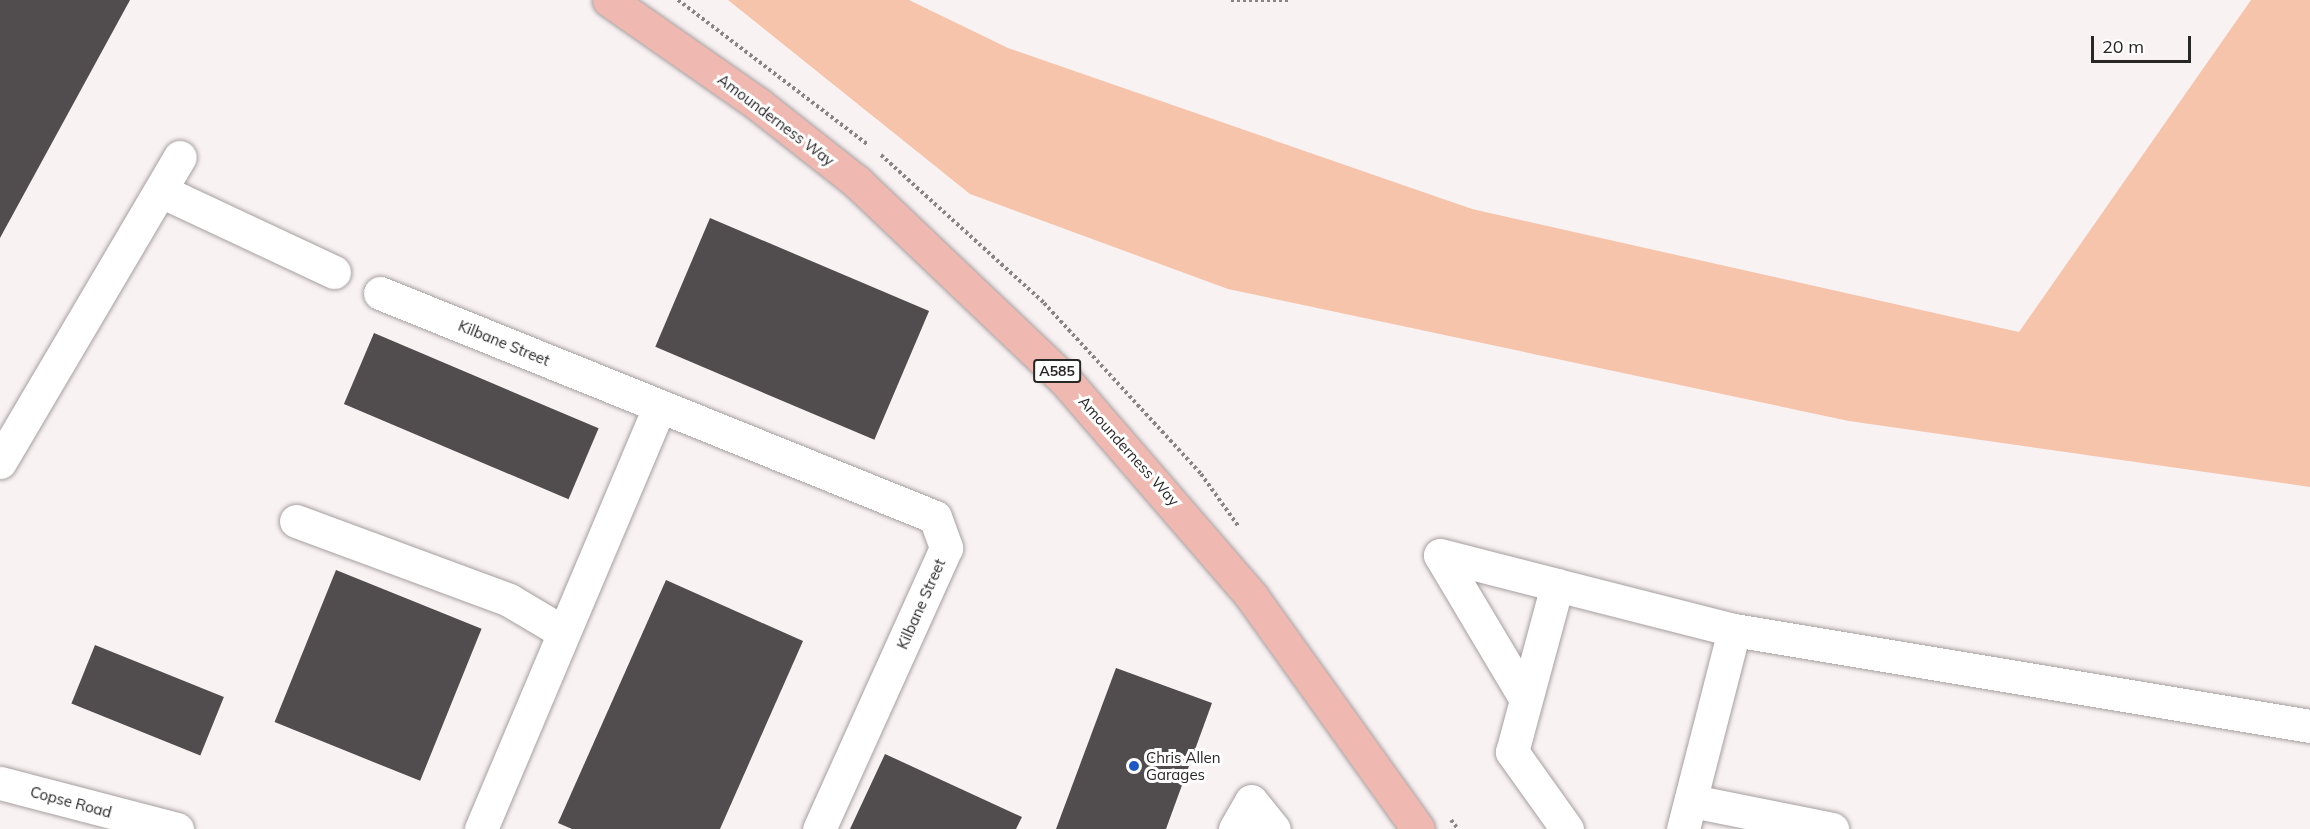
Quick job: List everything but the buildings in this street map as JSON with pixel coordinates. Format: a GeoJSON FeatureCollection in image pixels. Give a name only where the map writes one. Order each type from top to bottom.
{"type":"FeatureCollection","features":[{"type":"Feature","properties":{"kind":"highway","name":"Amounderness Way"},"geometry":{"type":"LineString","coordinates":[[609,0],[758,104],[857,182],[1065,380],[1252,597],[1418,829]]}},
{"type":"Feature","properties":{"kind":"street"},"geometry":{"type":"LineString","coordinates":[[0,462],[180,157]]}},
{"type":"Feature","properties":{"kind":"street"},"geometry":{"type":"LineString","coordinates":[[162,191],[334,272]]}},
{"type":"Feature","properties":{"kind":"street","name":"Kilbane Street"},"geometry":{"type":"LineString","coordinates":[[380,293],[935,517],[946,548],[819,829]]}},
{"type":"Feature","properties":{"kind":"street"},"geometry":{"type":"LineString","coordinates":[[481,829],[660,406]]}},
{"type":"Feature","properties":{"kind":"street"},"geometry":{"type":"LineString","coordinates":[[296,521],[509,600],[563,632]]}},
{"type":"Feature","properties":{"kind":"street"},"geometry":{"type":"LineString","coordinates":[[1524,696],[1440,555],[1734,630],[2310,726]]}},
{"type":"Feature","properties":{"kind":"street"},"geometry":{"type":"LineString","coordinates":[[1557,585],[1524,696],[1512,752],[1567,829]]}},
{"type":"Feature","properties":{"kind":"street"},"geometry":{"type":"LineString","coordinates":[[1734,630],[1688,815],[1832,829]]}},
{"type":"Feature","properties":{"kind":"street","name":"Copse Road"},"geometry":{"type":"LineString","coordinates":[[0,783],[177,829]]}},
{"type":"Feature","properties":{"kind":"street"},"geometry":{"type":"LineString","coordinates":[[1235,829],[1251,801],[1274,829]]}},
{"type":"Feature","properties":{"kind":"path"},"geometry":{"type":"LineString","coordinates":[[1231,0],[1288,0]]}},
{"type":"Feature","properties":{"kind":"shaded area"},"geometry":{"type":"Polygon","coordinates":[[[728,0],[909,0],[1008,48],[1472,209],[2019,332],[2251,0],[2310,0],[2310,487],[1849,421],[1228,289],[970,194],[728,0]]]}},
{"type":"Feature","properties":{"kind":"place","name":"Chris Allen Garages"},"geometry":{"type":"Point","coordinates":[1134,766]}}]}
